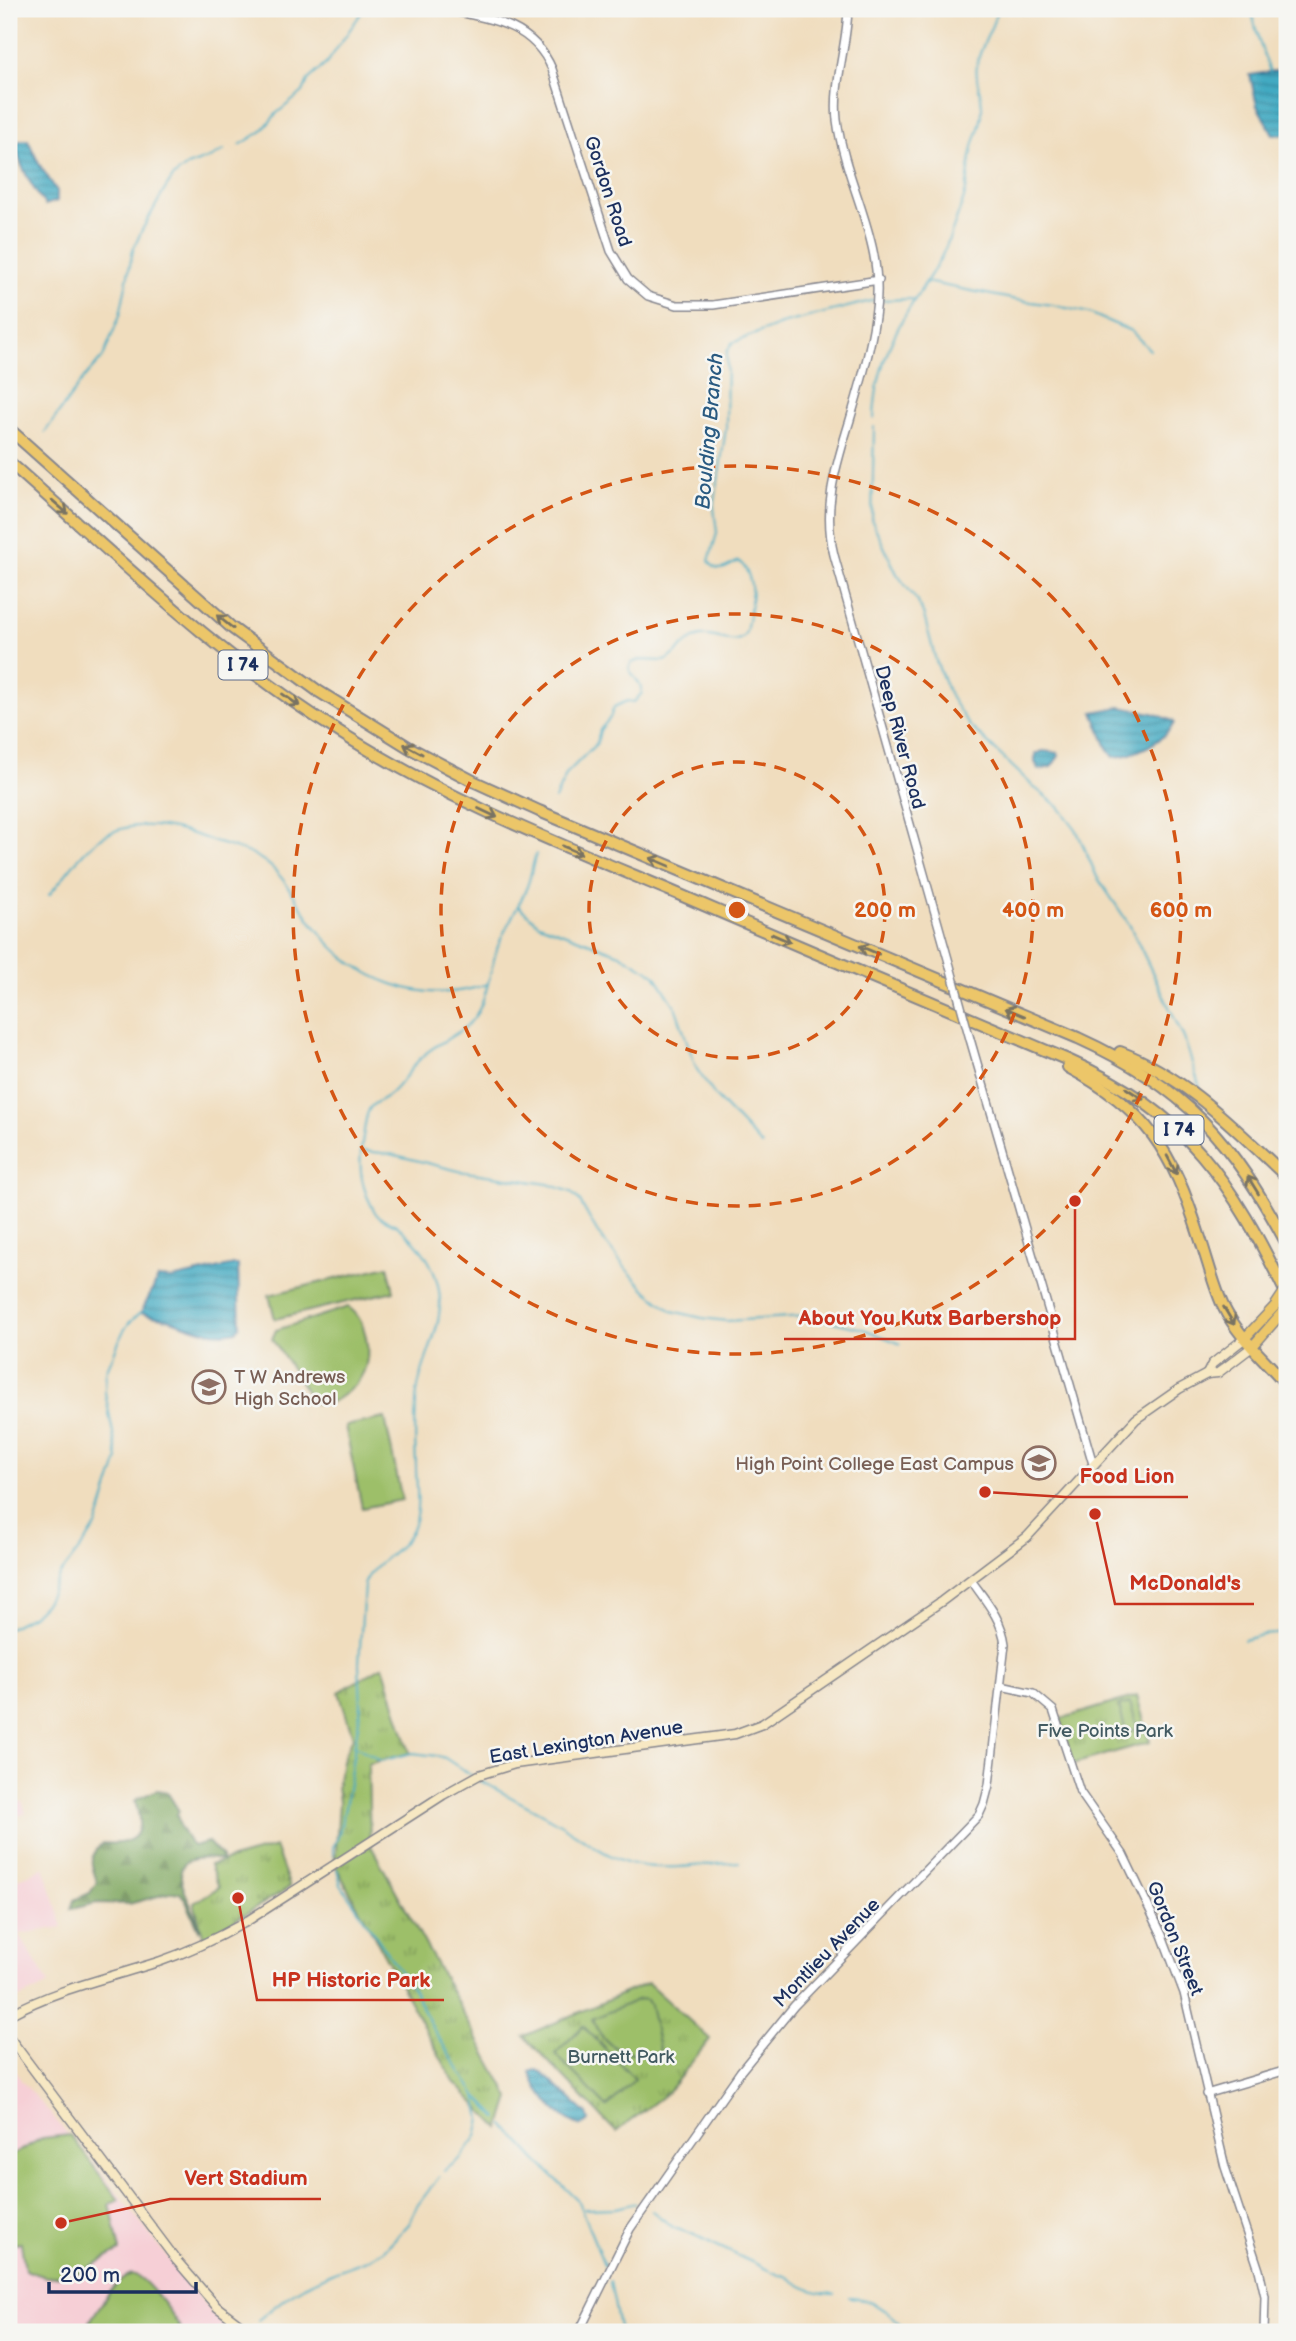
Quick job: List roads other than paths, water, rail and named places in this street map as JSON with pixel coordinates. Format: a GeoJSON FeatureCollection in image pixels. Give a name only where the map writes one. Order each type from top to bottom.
{"type":"FeatureCollection","features":[{"type":"Feature","properties":{"kind":"highway","name":"I 74"},"geometry":{"type":"LineString","coordinates":[[9,429],[232,628],[318,691],[410,748],[539,811],[1078,1038],[1142,1071],[1172,1092],[1199,1116],[1245,1172],[1287,1244]]}},
{"type":"Feature","properties":{"kind":"highway","name":"I 74"},"geometry":{"type":"LineString","coordinates":[[9,462],[227,653],[305,711],[399,768],[496,817],[1007,1034],[1115,1082],[1144,1100],[1194,1145],[1226,1185],[1287,1295]]}},
{"type":"Feature","properties":{"kind":"highway"},"geometry":{"type":"LineString","coordinates":[[1007,1034],[1103,1087],[1135,1113],[1153,1134],[1181,1182],[1221,1301],[1248,1343],[1287,1385]]}},
{"type":"Feature","properties":{"kind":"highway"},"geometry":{"type":"LineString","coordinates":[[1078,1038],[1136,1058],[1185,1087],[1287,1177]]}},
{"type":"Feature","properties":{"kind":"main road"},"geometry":{"type":"LineString","coordinates":[[1248,1343],[1287,1288]]}},
{"type":"Feature","properties":{"kind":"main road"},"geometry":{"type":"LineString","coordinates":[[1248,1343],[1287,1307]]}},
{"type":"Feature","properties":{"kind":"main road","name":"East Lexington Avenue"},"geometry":{"type":"LineString","coordinates":[[9,2015],[44,1998],[162,1960],[217,1938],[479,1775],[515,1764],[751,1730],[971,1580],[1027,1537],[1144,1413],[1168,1395],[1207,1374],[1212,1364],[1248,1343]]}},
{"type":"Feature","properties":{"kind":"main road"},"geometry":{"type":"LineString","coordinates":[[9,2036],[195,2283],[230,2319],[250,2332]]}},
{"type":"Feature","properties":{"kind":"street","name":"Gordon Road"},"geometry":{"type":"LineString","coordinates":[[442,9],[513,26],[531,38],[542,50],[552,69],[614,259],[628,279],[648,296],[677,305],[713,305],[879,280]]}},
{"type":"Feature","properties":{"kind":"street","name":"Deep River Road"},"geometry":{"type":"LineString","coordinates":[[848,9],[837,93],[837,119],[876,257],[879,280],[878,300],[860,383],[831,489],[828,518],[830,536],[890,759],[1093,1464]]}},
{"type":"Feature","properties":{"kind":"street","name":"Montlieu Avenue"},"geometry":{"type":"LineString","coordinates":[[579,2332],[630,2229],[740,2072],[794,2006],[979,1815],[985,1804],[1005,1650],[1003,1631],[998,1618],[971,1580]]}},
{"type":"Feature","properties":{"kind":"street","name":"Gordon Street"},"geometry":{"type":"LineString","coordinates":[[1001,1686],[1033,1693],[1046,1702],[1056,1716],[1080,1792],[1123,1854],[1162,1935],[1184,1993],[1225,2167],[1259,2270],[1265,2296],[1264,2332]]}},
{"type":"Feature","properties":{"kind":"street"},"geometry":{"type":"LineString","coordinates":[[1206,2094],[1287,2070]]}},
{"type":"Feature","properties":{"kind":"water"},"geometry":{"type":"Polygon","coordinates":[[[1287,69],[1287,132],[1282,135],[1273,134],[1257,106],[1250,75],[1287,69]]]}},
{"type":"Feature","properties":{"kind":"water"},"geometry":{"type":"Polygon","coordinates":[[[28,140],[39,164],[57,191],[57,201],[45,205],[31,183],[17,149],[17,142],[28,140]]]}},
{"type":"Feature","properties":{"kind":"water"},"geometry":{"type":"Polygon","coordinates":[[[1120,707],[1153,713],[1174,723],[1164,736],[1148,746],[1131,754],[1114,757],[1107,748],[1093,712],[1120,707]]]}},
{"type":"Feature","properties":{"kind":"water"},"geometry":{"type":"Polygon","coordinates":[[[1043,751],[1058,753],[1059,756],[1051,767],[1039,770],[1035,754],[1043,751]]]}},
{"type":"Feature","properties":{"kind":"water"},"geometry":{"type":"Polygon","coordinates":[[[238,1265],[240,1326],[236,1331],[204,1331],[141,1313],[158,1278],[172,1279],[238,1265]]]}},
{"type":"Feature","properties":{"kind":"water"},"geometry":{"type":"Polygon","coordinates":[[[536,2070],[587,2114],[589,2121],[581,2126],[557,2111],[534,2081],[530,2072],[536,2070]]]}},
{"type":"Feature","properties":{"kind":"waterway"},"geometry":{"type":"LineString","coordinates":[[240,145],[262,131],[277,113],[303,92],[308,80],[327,63],[364,9]]}},
{"type":"Feature","properties":{"kind":"waterway","name":"Boulding Branch"},"geometry":{"type":"LineString","coordinates":[[874,419],[885,357],[912,304],[943,253],[964,197],[971,154],[982,116],[977,64],[997,9]]}},
{"type":"Feature","properties":{"kind":"waterway"},"geometry":{"type":"LineString","coordinates":[[1251,9],[1270,72]]}},
{"type":"Feature","properties":{"kind":"waterway"},"geometry":{"type":"LineString","coordinates":[[45,432],[84,378],[103,357],[120,315],[133,250],[164,191],[173,177],[187,166],[224,150]]}},
{"type":"Feature","properties":{"kind":"waterway"},"geometry":{"type":"LineString","coordinates":[[926,282],[1089,313],[1131,331],[1150,350]]}},
{"type":"Feature","properties":{"kind":"waterway","name":"Boulding Branch"},"geometry":{"type":"LineString","coordinates":[[880,300],[914,299]]}},
{"type":"Feature","properties":{"kind":"waterway","name":"Boulding Branch"},"geometry":{"type":"LineString","coordinates":[[555,799],[567,773],[597,743],[600,730],[610,718],[614,707],[627,701],[634,702],[642,693],[629,669],[631,663],[640,660],[665,661],[690,640],[701,636],[738,640],[746,632],[751,585],[745,568],[739,561],[719,569],[709,561],[717,533],[714,508],[726,428],[727,352],[732,343],[781,324],[875,300]]}},
{"type":"Feature","properties":{"kind":"waterway"},"geometry":{"type":"LineString","coordinates":[[874,427],[872,521],[897,574],[918,602],[936,661],[951,698],[969,725],[1035,788],[1059,807],[1076,829],[1097,877],[1129,924],[1184,1038],[1200,1088]]}},
{"type":"Feature","properties":{"kind":"waterway"},"geometry":{"type":"LineString","coordinates":[[9,520],[15,507],[12,491]]}},
{"type":"Feature","properties":{"kind":"waterway"},"geometry":{"type":"LineString","coordinates":[[49,895],[81,855],[108,834],[122,828],[138,826],[169,828],[243,851],[263,861],[283,879],[311,921],[333,947],[371,975],[416,990],[439,992],[487,984]]}},
{"type":"Feature","properties":{"kind":"waterway","name":"Boulding Branch"},"geometry":{"type":"LineString","coordinates":[[333,1857],[333,1847],[345,1808],[361,1706],[359,1664],[364,1585],[373,1570],[407,1537],[415,1521],[417,1392],[437,1326],[440,1299],[438,1285],[427,1259],[403,1231],[377,1215],[367,1196],[361,1167],[366,1119],[372,1105],[395,1090],[420,1059],[458,1033],[475,1016],[486,992],[498,946],[526,889],[536,854]]}},
{"type":"Feature","properties":{"kind":"waterway"},"geometry":{"type":"LineString","coordinates":[[518,906],[539,924],[620,954],[655,975],[675,1006],[696,1068],[716,1097],[762,1146]]}},
{"type":"Feature","properties":{"kind":"waterway"},"geometry":{"type":"LineString","coordinates":[[364,1151],[391,1154],[459,1171],[548,1184],[571,1192],[579,1200],[597,1232],[627,1270],[648,1292],[672,1311],[726,1321],[806,1316],[864,1329],[901,1344]]}},
{"type":"Feature","properties":{"kind":"waterway"},"geometry":{"type":"LineString","coordinates":[[9,1628],[32,1616],[47,1601],[59,1576],[97,1524],[118,1459],[105,1392],[106,1372],[123,1332],[140,1313]]}},
{"type":"Feature","properties":{"kind":"waterway"},"geometry":{"type":"LineString","coordinates":[[1244,1640],[1287,1633]]}},
{"type":"Feature","properties":{"kind":"waterway"},"geometry":{"type":"LineString","coordinates":[[354,1745],[381,1761],[412,1753],[438,1756],[472,1776]]}},
{"type":"Feature","properties":{"kind":"waterway"},"geometry":{"type":"LineString","coordinates":[[477,1779],[553,1820],[607,1854],[631,1864],[668,1867],[740,1862]]}},
{"type":"Feature","properties":{"kind":"waterway","name":"Boulding Branch"},"geometry":{"type":"LineString","coordinates":[[337,1869],[341,1885],[415,1993],[433,2029],[476,2095],[481,2119],[477,2136],[461,2158],[444,2171]]}},
{"type":"Feature","properties":{"kind":"waterway"},"geometry":{"type":"LineString","coordinates":[[477,2096],[498,2118]]}},
{"type":"Feature","properties":{"kind":"waterway"},"geometry":{"type":"LineString","coordinates":[[504,2125],[577,2199],[605,2267]]}},
{"type":"Feature","properties":{"kind":"waterway","name":"Boulding Branch"},"geometry":{"type":"LineString","coordinates":[[258,2320],[304,2286],[367,2260],[384,2250],[409,2224],[417,2206],[439,2177]]}},
{"type":"Feature","properties":{"kind":"waterway"},"geometry":{"type":"LineString","coordinates":[[584,2209],[615,2208],[636,2203]]}},
{"type":"Feature","properties":{"kind":"waterway"},"geometry":{"type":"LineString","coordinates":[[652,2211],[674,2228],[784,2275],[804,2287],[835,2294]]}},
{"type":"Feature","properties":{"kind":"waterway"},"geometry":{"type":"LineString","coordinates":[[610,2282],[620,2332]]}},
{"type":"Feature","properties":{"kind":"waterway"},"geometry":{"type":"LineString","coordinates":[[849,2298],[866,2301],[881,2308],[907,2332]]}},
{"type":"Feature","properties":{"kind":"place","name":"About You Kutx Barbershop"},"geometry":{"type":"Point","coordinates":[1075,1201]}},
{"type":"Feature","properties":{"kind":"place","name":"T W Andrews High School"},"geometry":{"type":"Point","coordinates":[209,1387]}},
{"type":"Feature","properties":{"kind":"place","name":"High Point College East Campus"},"geometry":{"type":"Point","coordinates":[1039,1463]}},
{"type":"Feature","properties":{"kind":"place","name":"Food Lion"},"geometry":{"type":"Point","coordinates":[985,1492]}},
{"type":"Feature","properties":{"kind":"place","name":"McDonald's"},"geometry":{"type":"Point","coordinates":[1095,1514]}},
{"type":"Feature","properties":{"kind":"place","name":"HP Historic Park"},"geometry":{"type":"Point","coordinates":[238,1898]}},
{"type":"Feature","properties":{"kind":"place","name":"Vert Stadium"},"geometry":{"type":"Point","coordinates":[61,2223]}},
{"type":"Feature","properties":{"kind":"park label","name":"Five Points Park"},"geometry":{"type":"Point","coordinates":[1105,1730]}},
{"type":"Feature","properties":{"kind":"park label","name":"Burnett Park"},"geometry":{"type":"Point","coordinates":[621,2056]}}]}
